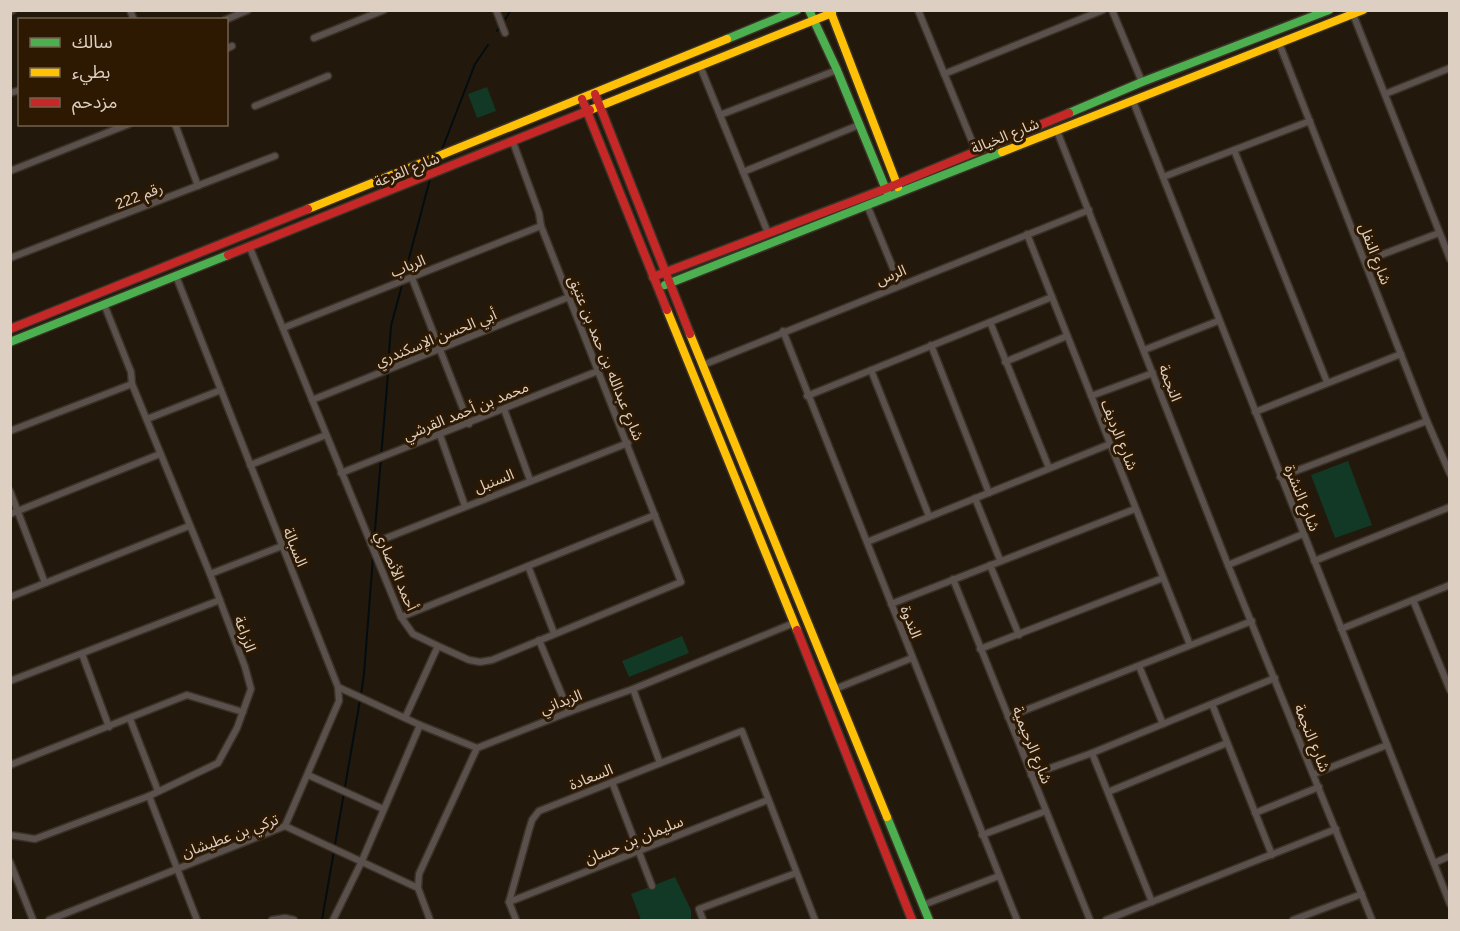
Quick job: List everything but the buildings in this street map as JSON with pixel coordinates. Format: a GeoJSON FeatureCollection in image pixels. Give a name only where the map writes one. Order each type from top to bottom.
{"type":"FeatureCollection","features":[{"type":"Feature","properties":{"kind":"street"},"geometry":{"type":"LineString","coordinates":[[228,19],[248,10]]}},
{"type":"Feature","properties":{"kind":"street"},"geometry":{"type":"LineString","coordinates":[[314,38],[384,10]]}},
{"type":"Feature","properties":{"kind":"street"},"geometry":{"type":"LineString","coordinates":[[496,10],[505,33]]}},
{"type":"Feature","properties":{"kind":"street","name":"شارع الفرعة"},"geometry":{"type":"LineString","coordinates":[[10,329],[595,94],[797,10]]}},
{"type":"Feature","properties":{"kind":"street"},"geometry":{"type":"LineString","coordinates":[[809,10],[837,70],[887,193]]}},
{"type":"Feature","properties":{"kind":"street"},"geometry":{"type":"LineString","coordinates":[[944,74],[1103,10]]}},
{"type":"Feature","properties":{"kind":"street"},"geometry":{"type":"LineString","coordinates":[[1112,10],[1142,82]]}},
{"type":"Feature","properties":{"kind":"street","name":"شارع الخيالة"},"geometry":{"type":"LineString","coordinates":[[921,179],[976,151],[1142,82],[1199,61],[1306,15],[1329,10]]}},
{"type":"Feature","properties":{"kind":"street","name":"شارع الخيالة"},"geometry":{"type":"LineString","coordinates":[[658,288],[869,205],[887,193],[921,179],[1057,131],[1363,10]]}},
{"type":"Feature","properties":{"kind":"street"},"geometry":{"type":"LineString","coordinates":[[919,11],[976,151]]}},
{"type":"Feature","properties":{"kind":"street"},"geometry":{"type":"LineString","coordinates":[[831,12],[899,188]]}},
{"type":"Feature","properties":{"kind":"street","name":"شارع الفرعة"},"geometry":{"type":"LineString","coordinates":[[10,342],[250,248],[831,12]]}},
{"type":"Feature","properties":{"kind":"street"},"geometry":{"type":"LineString","coordinates":[[1353,14],[1449,259]]}},
{"type":"Feature","properties":{"kind":"street"},"geometry":{"type":"LineString","coordinates":[[822,35],[822,23],[831,20],[838,29]]}},
{"type":"Feature","properties":{"kind":"street","name":"شارع النفل"},"geometry":{"type":"LineString","coordinates":[[1279,43],[1449,474]]}},
{"type":"Feature","properties":{"kind":"street"},"geometry":{"type":"LineString","coordinates":[[1199,61],[1193,66],[1193,70],[1194,73],[1203,73]]}},
{"type":"Feature","properties":{"kind":"street"},"geometry":{"type":"LineString","coordinates":[[700,66],[768,233]]}},
{"type":"Feature","properties":{"kind":"street"},"geometry":{"type":"LineString","coordinates":[[1385,94],[1449,69]]}},
{"type":"Feature","properties":{"kind":"street"},"geometry":{"type":"LineString","coordinates":[[720,115],[837,70]]}},
{"type":"Feature","properties":{"kind":"street"},"geometry":{"type":"LineString","coordinates":[[1168,73],[1178,73],[1180,77],[1177,82],[1168,87]]}},
{"type":"Feature","properties":{"kind":"street"},"geometry":{"type":"LineString","coordinates":[[255,106],[328,76]]}},
{"type":"Feature","properties":{"kind":"street"},"geometry":{"type":"LineString","coordinates":[[595,94],[929,921]]}},
{"type":"Feature","properties":{"kind":"street"},"geometry":{"type":"LineString","coordinates":[[582,99],[912,921]]}},
{"type":"Feature","properties":{"kind":"street","name":"شارع النشرة"},"geometry":{"type":"LineString","coordinates":[[1133,101],[1449,904]]}},
{"type":"Feature","properties":{"kind":"street"},"geometry":{"type":"LineString","coordinates":[[597,134],[596,120],[599,117],[602,117],[609,127]]}},
{"type":"Feature","properties":{"kind":"street"},"geometry":{"type":"LineString","coordinates":[[1163,177],[1310,121]]}},
{"type":"Feature","properties":{"kind":"street"},"geometry":{"type":"LineString","coordinates":[[743,172],[859,125]]}},
{"type":"Feature","properties":{"kind":"street"},"geometry":{"type":"LineString","coordinates":[[10,171],[124,126]]}},
{"type":"Feature","properties":{"kind":"street"},"geometry":{"type":"LineString","coordinates":[[176,126],[198,186]]}},
{"type":"Feature","properties":{"kind":"street","name":"النجمة"},"geometry":{"type":"LineString","coordinates":[[1057,131],[1228,565]]}},
{"type":"Feature","properties":{"kind":"street","name":"شارع عبدالله بن حمد بن عتيق"},"geometry":{"type":"LineString","coordinates":[[513,142],[569,297],[681,582]]}},
{"type":"Feature","properties":{"kind":"street"},"geometry":{"type":"LineString","coordinates":[[1234,150],[1327,382]]}},
{"type":"Feature","properties":{"kind":"street","name":"رقم 222"},"geometry":{"type":"LineString","coordinates":[[10,258],[275,156]]}},
{"type":"Feature","properties":{"kind":"street","name":"شارع الخيالة"},"geometry":{"type":"LineString","coordinates":[[653,277],[863,196],[887,193]]}},
{"type":"Feature","properties":{"kind":"street"},"geometry":{"type":"LineString","coordinates":[[863,196],[877,197],[869,205],[900,285]]}},
{"type":"Feature","properties":{"kind":"street","name":"الرس"},"geometry":{"type":"LineString","coordinates":[[703,365],[1089,210]]}},
{"type":"Feature","properties":{"kind":"street","name":"الرباب"},"geometry":{"type":"LineString","coordinates":[[283,328],[542,226]]}},
{"type":"Feature","properties":{"kind":"street"},"geometry":{"type":"LineString","coordinates":[[1365,261],[1439,233]]}},
{"type":"Feature","properties":{"kind":"street","name":"شارع الرديف"},"geometry":{"type":"LineString","coordinates":[[1027,234],[1190,645]]}},
{"type":"Feature","properties":{"kind":"street","name":"أحمد الأنصاري"},"geometry":{"type":"LineString","coordinates":[[250,248],[400,617],[413,634],[469,660],[480,662],[492,660],[681,582]]}},
{"type":"Feature","properties":{"kind":"street"},"geometry":{"type":"LineString","coordinates":[[687,264],[683,271],[688,276]]}},
{"type":"Feature","properties":{"kind":"street","name":"السبالة"},"geometry":{"type":"LineString","coordinates":[[176,276],[338,687]]}},
{"type":"Feature","properties":{"kind":"street"},"geometry":{"type":"LineString","coordinates":[[412,278],[469,424]]}},
{"type":"Feature","properties":{"kind":"street","name":"أبي الحسن الإسكندري"},"geometry":{"type":"LineString","coordinates":[[312,400],[569,297]]}},
{"type":"Feature","properties":{"kind":"street"},"geometry":{"type":"LineString","coordinates":[[807,396],[1052,297]]}},
{"type":"Feature","properties":{"kind":"street","name":"الزراعة"},"geometry":{"type":"LineString","coordinates":[[10,835],[35,838],[149,796],[218,763],[243,712],[251,689],[220,600],[132,384],[131,372],[104,304]]}},
{"type":"Feature","properties":{"kind":"street"},"geometry":{"type":"LineString","coordinates":[[1144,350],[1218,321]]}},
{"type":"Feature","properties":{"kind":"street"},"geometry":{"type":"LineString","coordinates":[[990,322],[1049,468]]}},
{"type":"Feature","properties":{"kind":"street","name":"الندوة"},"geometry":{"type":"LineString","coordinates":[[783,331],[1017,921]]}},
{"type":"Feature","properties":{"kind":"street"},"geometry":{"type":"LineString","coordinates":[[1005,362],[1067,336]]}},
{"type":"Feature","properties":{"kind":"street"},"geometry":{"type":"LineString","coordinates":[[931,345],[989,493]]}},
{"type":"Feature","properties":{"kind":"street"},"geometry":{"type":"LineString","coordinates":[[1255,412],[1401,354]]}},
{"type":"Feature","properties":{"kind":"street"},"geometry":{"type":"LineString","coordinates":[[871,370],[930,516]]}},
{"type":"Feature","properties":{"kind":"street","name":"محمد بن أحمد القرشي"},"geometry":{"type":"LineString","coordinates":[[341,473],[598,371]]}},
{"type":"Feature","properties":{"kind":"street"},"geometry":{"type":"LineString","coordinates":[[1091,396],[1153,373]]}},
{"type":"Feature","properties":{"kind":"street"},"geometry":{"type":"LineString","coordinates":[[10,431],[132,384]]}},
{"type":"Feature","properties":{"kind":"street"},"geometry":{"type":"LineString","coordinates":[[147,419],[221,390]]}},
{"type":"Feature","properties":{"kind":"street"},"geometry":{"type":"LineString","coordinates":[[504,409],[530,480]]}},
{"type":"Feature","properties":{"kind":"street"},"geometry":{"type":"LineString","coordinates":[[1280,477],[1427,421]]}},
{"type":"Feature","properties":{"kind":"street"},"geometry":{"type":"LineString","coordinates":[[250,465],[326,435]]}},
{"type":"Feature","properties":{"kind":"street"},"geometry":{"type":"LineString","coordinates":[[440,435],[465,506]]}},
{"type":"Feature","properties":{"kind":"street","name":"السنبل"},"geometry":{"type":"LineString","coordinates":[[371,543],[628,443]]}},
{"type":"Feature","properties":{"kind":"street"},"geometry":{"type":"LineString","coordinates":[[867,542],[1110,444]]}},
{"type":"Feature","properties":{"kind":"street"},"geometry":{"type":"LineString","coordinates":[[10,514],[160,454]]}},
{"type":"Feature","properties":{"kind":"street"},"geometry":{"type":"LineString","coordinates":[[10,491],[45,583]]}},
{"type":"Feature","properties":{"kind":"street"},"geometry":{"type":"LineString","coordinates":[[975,498],[1000,560]]}},
{"type":"Feature","properties":{"kind":"street"},"geometry":{"type":"LineString","coordinates":[[1314,561],[1449,507]]}},
{"type":"Feature","properties":{"kind":"street"},"geometry":{"type":"LineString","coordinates":[[891,604],[1136,508]]}},
{"type":"Feature","properties":{"kind":"street"},"geometry":{"type":"LineString","coordinates":[[400,617],[655,515]]}},
{"type":"Feature","properties":{"kind":"street"},"geometry":{"type":"LineString","coordinates":[[10,597],[189,526]]}},
{"type":"Feature","properties":{"kind":"street"},"geometry":{"type":"LineString","coordinates":[[1228,565],[1303,534]]}},
{"type":"Feature","properties":{"kind":"street"},"geometry":{"type":"LineString","coordinates":[[210,574],[282,546]]}},
{"type":"Feature","properties":{"kind":"street"},"geometry":{"type":"LineString","coordinates":[[990,565],[1019,634]]}},
{"type":"Feature","properties":{"kind":"street","name":"شارع النجمة"},"geometry":{"type":"LineString","coordinates":[[1228,565],[1372,921]]}},
{"type":"Feature","properties":{"kind":"street"},"geometry":{"type":"LineString","coordinates":[[528,566],[554,633]]}},
{"type":"Feature","properties":{"kind":"street"},"geometry":{"type":"LineString","coordinates":[[980,649],[1163,578]]}},
{"type":"Feature","properties":{"kind":"street","name":"شارع الرحيمية"},"geometry":{"type":"LineString","coordinates":[[953,579],[1090,921]]}},
{"type":"Feature","properties":{"kind":"street"},"geometry":{"type":"LineString","coordinates":[[1341,629],[1449,585]]}},
{"type":"Feature","properties":{"kind":"street"},"geometry":{"type":"LineString","coordinates":[[10,681],[220,600]]}},
{"type":"Feature","properties":{"kind":"street"},"geometry":{"type":"LineString","coordinates":[[1413,600],[1449,690]]}},
{"type":"Feature","properties":{"kind":"street"},"geometry":{"type":"LineString","coordinates":[[1008,717],[1252,621]]}},
{"type":"Feature","properties":{"kind":"street","name":"الزبداني"},"geometry":{"type":"LineString","coordinates":[[477,748],[633,689],[794,623]]}},
{"type":"Feature","properties":{"kind":"street"},"geometry":{"type":"LineString","coordinates":[[539,640],[569,712]]}},
{"type":"Feature","properties":{"kind":"street"},"geometry":{"type":"LineString","coordinates":[[405,718],[438,646]]}},
{"type":"Feature","properties":{"kind":"street"},"geometry":{"type":"LineString","coordinates":[[82,654],[109,727]]}},
{"type":"Feature","properties":{"kind":"street"},"geometry":{"type":"LineString","coordinates":[[835,689],[912,658]]}},
{"type":"Feature","properties":{"kind":"street"},"geometry":{"type":"LineString","coordinates":[[1139,666],[1162,724]]}},
{"type":"Feature","properties":{"kind":"street"},"geometry":{"type":"LineString","coordinates":[[1031,775],[1092,753],[1275,678]]}},
{"type":"Feature","properties":{"kind":"street"},"geometry":{"type":"LineString","coordinates":[[285,826],[309,775],[339,701],[338,687],[420,725],[477,748],[419,874],[418,888],[430,921]]}},
{"type":"Feature","properties":{"kind":"street"},"geometry":{"type":"LineString","coordinates":[[633,689],[660,763]]}},
{"type":"Feature","properties":{"kind":"street"},"geometry":{"type":"LineString","coordinates":[[10,765],[187,694],[243,712]]}},
{"type":"Feature","properties":{"kind":"street"},"geometry":{"type":"LineString","coordinates":[[1212,704],[1272,855]]}},
{"type":"Feature","properties":{"kind":"street"},"geometry":{"type":"LineString","coordinates":[[130,718],[158,791]]}},
{"type":"Feature","properties":{"kind":"street"},"geometry":{"type":"LineString","coordinates":[[333,921],[420,725]]}},
{"type":"Feature","properties":{"kind":"street","name":"السعادة"},"geometry":{"type":"LineString","coordinates":[[509,902],[532,820],[539,811],[660,763],[742,731],[768,800]]}},
{"type":"Feature","properties":{"kind":"street"},"geometry":{"type":"LineString","coordinates":[[1108,792],[1227,743]]}},
{"type":"Feature","properties":{"kind":"street"},"geometry":{"type":"LineString","coordinates":[[1314,774],[1387,745]]}},
{"type":"Feature","properties":{"kind":"street"},"geometry":{"type":"LineString","coordinates":[[1092,753],[1152,902]]}},
{"type":"Feature","properties":{"kind":"street"},"geometry":{"type":"LineString","coordinates":[[309,775],[382,809]]}},
{"type":"Feature","properties":{"kind":"street"},"geometry":{"type":"LineString","coordinates":[[612,782],[652,886]]}},
{"type":"Feature","properties":{"kind":"street"},"geometry":{"type":"LineString","coordinates":[[1255,813],[1319,787]]}},
{"type":"Feature","properties":{"kind":"street"},"geometry":{"type":"LineString","coordinates":[[149,796],[197,921]]}},
{"type":"Feature","properties":{"kind":"street"},"geometry":{"type":"LineString","coordinates":[[768,800],[815,921]]}},
{"type":"Feature","properties":{"kind":"street","name":"سليمان بن حسان"},"geometry":{"type":"LineString","coordinates":[[509,902],[768,800]]}},
{"type":"Feature","properties":{"kind":"street"},"geometry":{"type":"LineString","coordinates":[[982,835],[1046,811]]}},
{"type":"Feature","properties":{"kind":"street","name":"تركي بن عطيشان"},"geometry":{"type":"LineString","coordinates":[[49,921],[285,826],[418,888]]}},
{"type":"Feature","properties":{"kind":"street"},"geometry":{"type":"LineString","coordinates":[[1106,921],[1336,829]]}},
{"type":"Feature","properties":{"kind":"street"},"geometry":{"type":"LineString","coordinates":[[880,844],[891,844],[894,838]]}},
{"type":"Feature","properties":{"kind":"street"},"geometry":{"type":"LineString","coordinates":[[888,863],[891,854],[897,854],[903,858]]}},
{"type":"Feature","properties":{"kind":"street"},"geometry":{"type":"LineString","coordinates":[[1434,863],[1449,856]]}},
{"type":"Feature","properties":{"kind":"street"},"geometry":{"type":"LineString","coordinates":[[10,862],[33,921]]}},
{"type":"Feature","properties":{"kind":"street"},"geometry":{"type":"LineString","coordinates":[[703,921],[699,909],[796,873]]}},
{"type":"Feature","properties":{"kind":"street"},"geometry":{"type":"LineString","coordinates":[[923,905],[999,876]]}},
{"type":"Feature","properties":{"kind":"street"},"geometry":{"type":"LineString","coordinates":[[1293,921],[1362,894]]}},
{"type":"Feature","properties":{"kind":"street"},"geometry":{"type":"LineString","coordinates":[[509,902],[516,921]]}},
{"type":"Feature","properties":{"kind":"street"},"geometry":{"type":"LineString","coordinates":[[272,921],[279,918],[294,921]]}},
{"type":"Feature","properties":{"kind":"green space"},"geometry":{"type":"Polygon","coordinates":[[[487,87],[496,111],[477,118],[468,94],[487,87]]]}},
{"type":"Feature","properties":{"kind":"green space"},"geometry":{"type":"Polygon","coordinates":[[[1348,461],[1372,525],[1335,538],[1311,475],[1348,461]]]}},
{"type":"Feature","properties":{"kind":"green space"},"geometry":{"type":"Polygon","coordinates":[[[682,636],[689,653],[629,677],[622,661],[682,636]]]}},
{"type":"Feature","properties":{"kind":"green space"},"geometry":{"type":"Polygon","coordinates":[[[675,877],[691,910],[691,920],[641,920],[631,894],[675,877]]]}},
{"type":"Feature","properties":{"kind":"waterway"},"geometry":{"type":"LineString","coordinates":[[504,21],[511,10]]}},
{"type":"Feature","properties":{"kind":"waterway"},"geometry":{"type":"LineString","coordinates":[[441,152],[475,64],[488,45]]}},
{"type":"Feature","properties":{"kind":"waterway"},"geometry":{"type":"LineString","coordinates":[[404,277],[430,179]]}},
{"type":"Feature","properties":{"kind":"waterway"},"geometry":{"type":"LineString","coordinates":[[388,366],[391,326],[402,285]]}},
{"type":"Feature","properties":{"kind":"waterway"},"geometry":{"type":"LineString","coordinates":[[374,542],[388,374]]}},
{"type":"Feature","properties":{"kind":"waterway"},"geometry":{"type":"LineString","coordinates":[[361,695],[373,557]]}},
{"type":"Feature","properties":{"kind":"waterway"},"geometry":{"type":"LineString","coordinates":[[322,920],[360,700]]}},
{"type":"Feature","properties":{"kind":"traffic: fast"},"geometry":{"type":"LineString","coordinates":[[727,39],[797,10]]}},
{"type":"Feature","properties":{"kind":"traffic: fast"},"geometry":{"type":"LineString","coordinates":[[809,10],[837,70],[887,192]]}},
{"type":"Feature","properties":{"kind":"traffic: fast"},"geometry":{"type":"LineString","coordinates":[[1069,113],[1142,82],[1329,10]]}},
{"type":"Feature","properties":{"kind":"traffic: fast"},"geometry":{"type":"LineString","coordinates":[[665,285],[1002,152]]}},
{"type":"Feature","properties":{"kind":"traffic: fast"},"geometry":{"type":"LineString","coordinates":[[10,342],[228,255]]}},
{"type":"Feature","properties":{"kind":"traffic: fast"},"geometry":{"type":"LineString","coordinates":[[887,817],[929,920]]}},
{"type":"Feature","properties":{"kind":"traffic: slow"},"geometry":{"type":"LineString","coordinates":[[830,10],[898,187]]}},
{"type":"Feature","properties":{"kind":"traffic: slow"},"geometry":{"type":"LineString","coordinates":[[1002,152],[1363,10]]}},
{"type":"Feature","properties":{"kind":"traffic: slow"},"geometry":{"type":"LineString","coordinates":[[590,110],[832,13]]}},
{"type":"Feature","properties":{"kind":"traffic: slow"},"geometry":{"type":"LineString","coordinates":[[308,209],[727,39]]}},
{"type":"Feature","properties":{"kind":"traffic: slow"},"geometry":{"type":"LineString","coordinates":[[667,310],[797,630]]}},
{"type":"Feature","properties":{"kind":"traffic: slow"},"geometry":{"type":"LineString","coordinates":[[690,334],[887,817]]}},
{"type":"Feature","properties":{"kind":"traffic: jam"},"geometry":{"type":"LineString","coordinates":[[595,94],[690,334]]}},
{"type":"Feature","properties":{"kind":"traffic: jam"},"geometry":{"type":"LineString","coordinates":[[582,99],[667,310]]}},
{"type":"Feature","properties":{"kind":"traffic: jam"},"geometry":{"type":"LineString","coordinates":[[228,255],[590,110]]}},
{"type":"Feature","properties":{"kind":"traffic: jam"},"geometry":{"type":"LineString","coordinates":[[653,277],[885,189],[1069,113]]}},
{"type":"Feature","properties":{"kind":"traffic: jam"},"geometry":{"type":"LineString","coordinates":[[10,329],[308,209]]}},
{"type":"Feature","properties":{"kind":"traffic: jam"},"geometry":{"type":"LineString","coordinates":[[797,630],[912,920]]}}]}
